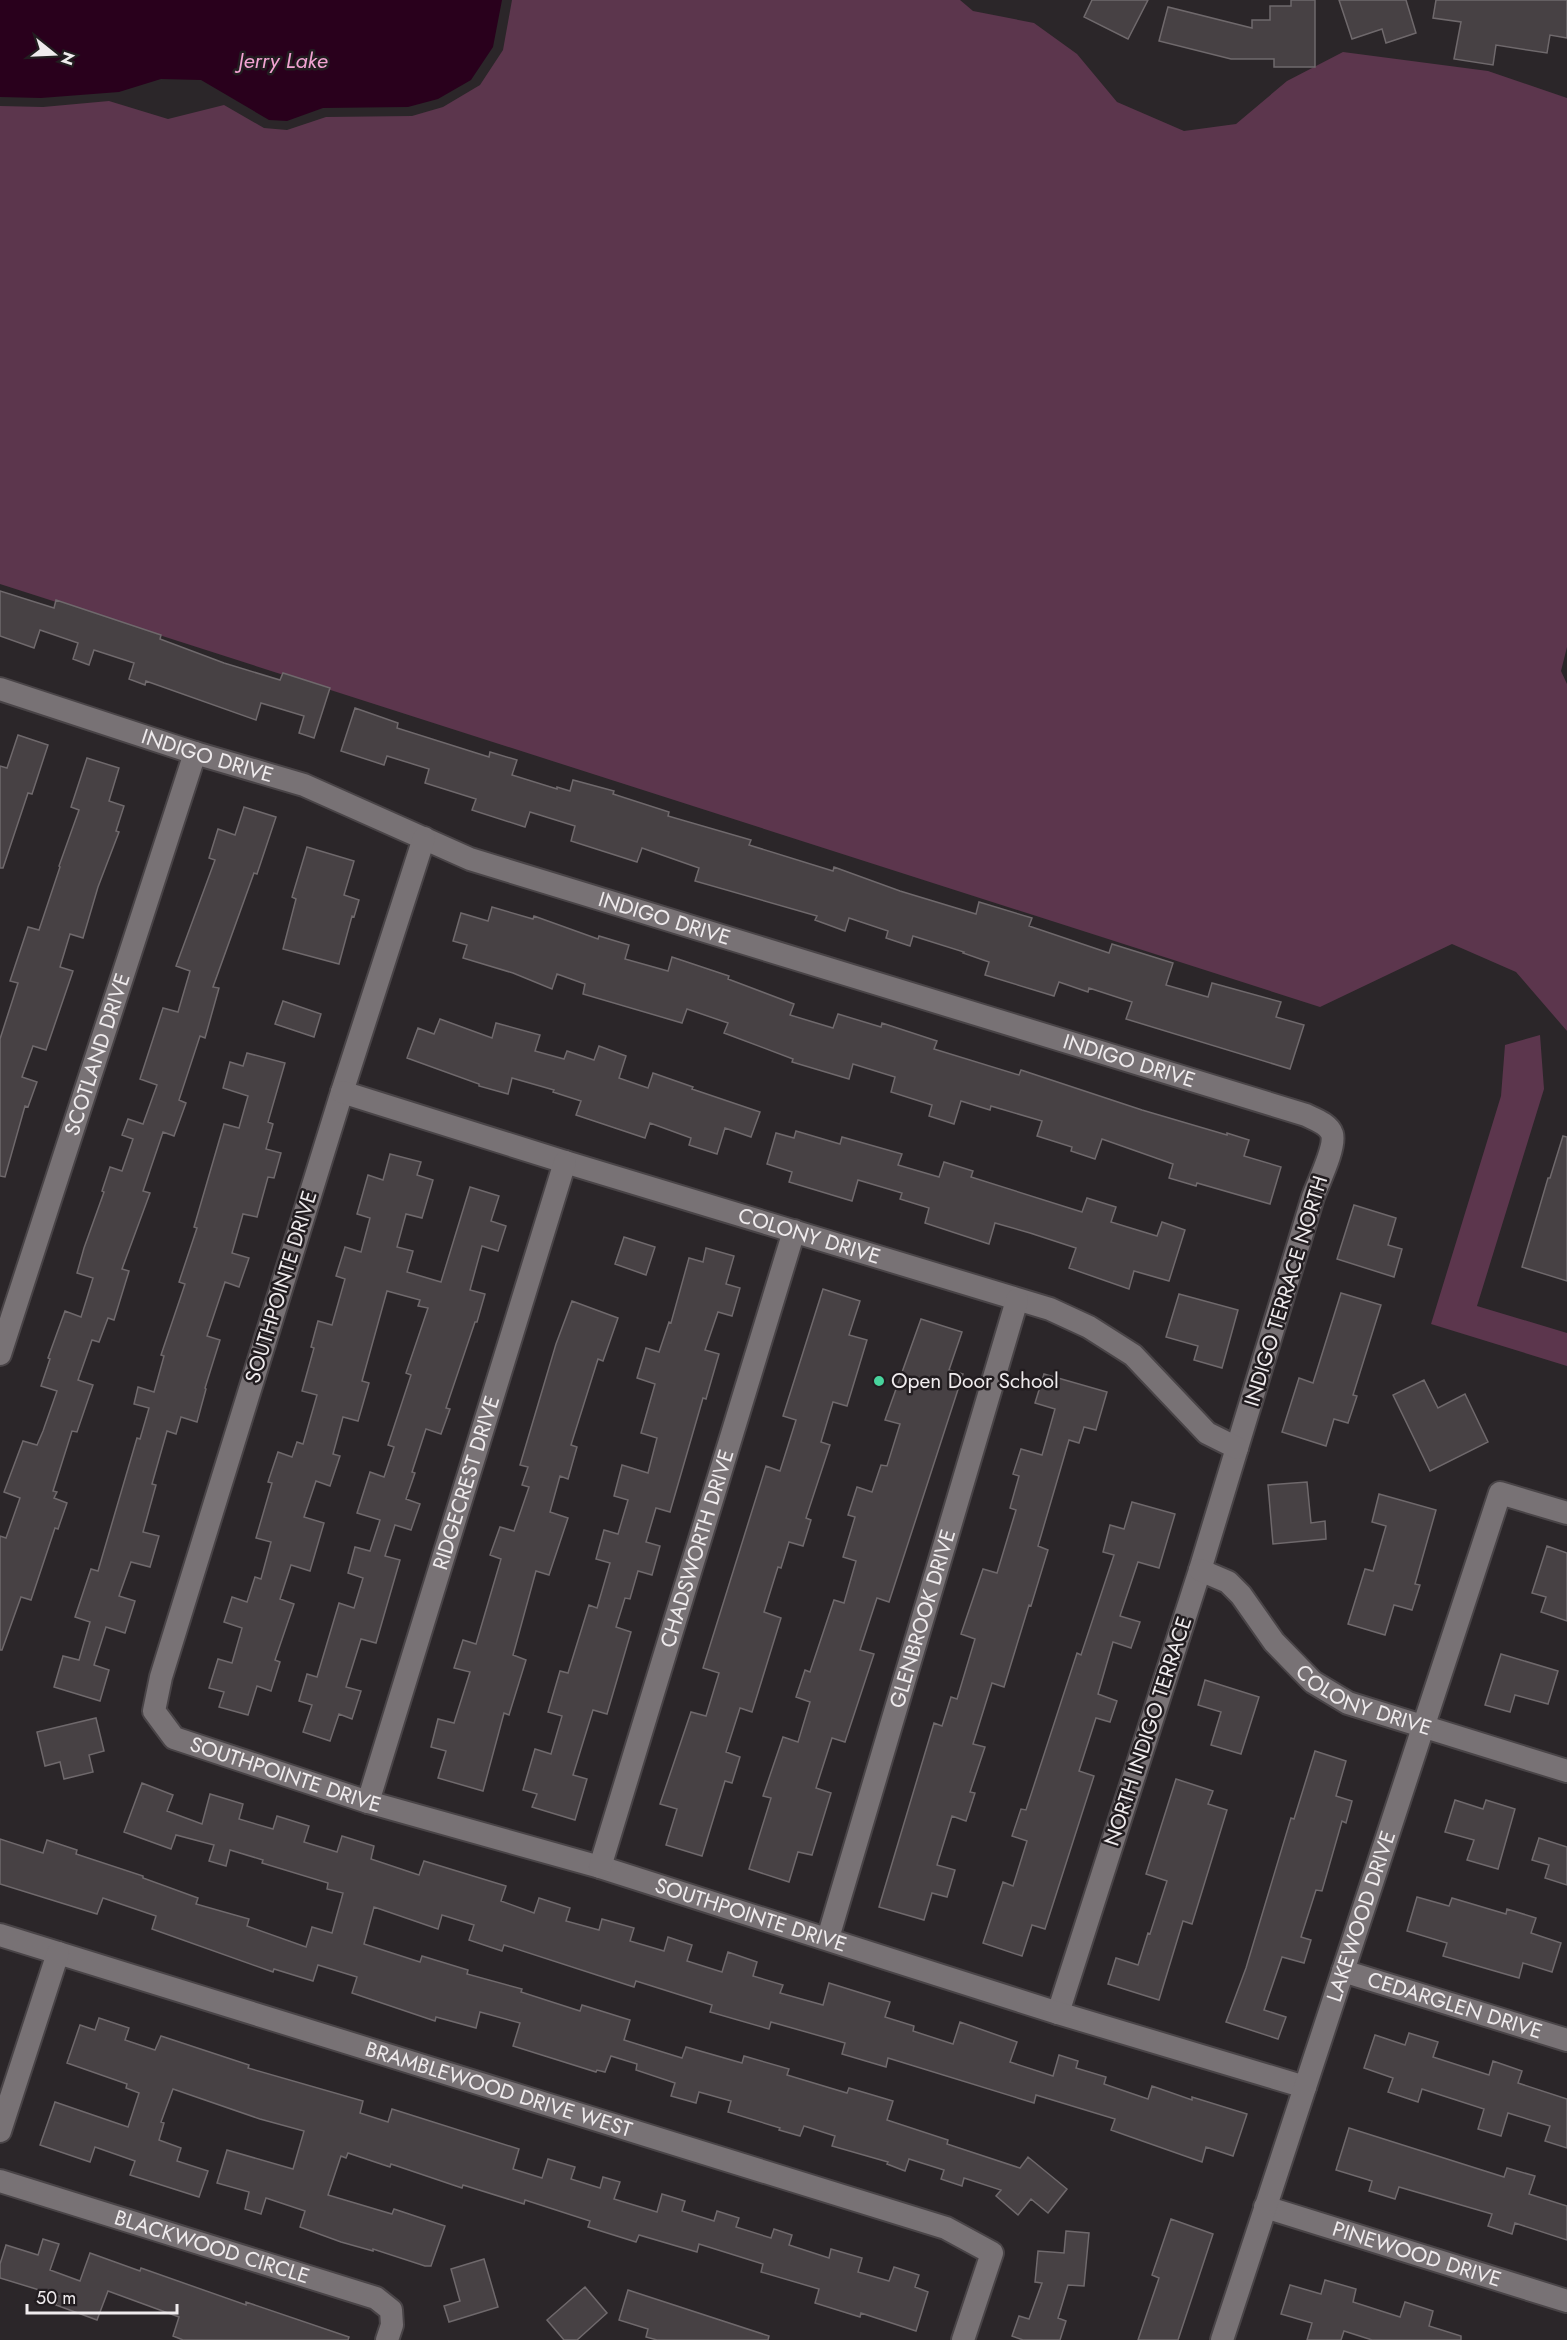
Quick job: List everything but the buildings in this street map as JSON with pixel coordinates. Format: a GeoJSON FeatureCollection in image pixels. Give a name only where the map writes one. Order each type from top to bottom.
{"type":"FeatureCollection","features":[{"type":"Feature","properties":{"kind":"street","name":"INDIGO DRIVE"},"geometry":{"type":"LineString","coordinates":[[0,689],[195,753],[304,785],[470,859],[1306,1115],[1326,1126],[1332,1133]]}},
{"type":"Feature","properties":{"kind":"street","name":"SCOTLAND DRIVE"},"geometry":{"type":"LineString","coordinates":[[0,1354],[195,753]]}},
{"type":"Feature","properties":{"kind":"street","name":"SOUTHPOINTE DRIVE"},"geometry":{"type":"LineString","coordinates":[[424,838],[342,1092],[161,1677],[154,1711],[174,1738],[368,1802],[600,1867],[1058,2013],[1305,2087]]}},
{"type":"Feature","properties":{"kind":"street","name":"COLONY DRIVE"},"geometry":{"type":"LineString","coordinates":[[342,1092],[564,1162],[1050,1309],[1089,1327],[1133,1355],[1207,1433],[1237,1448]]}},
{"type":"Feature","properties":{"kind":"street","name":"INDIGO TERRACE NORTH"},"geometry":{"type":"LineString","coordinates":[[1237,1448],[1313,1197],[1332,1143],[1332,1133]]}},
{"type":"Feature","properties":{"kind":"street","name":"RIDGECREST DRIVE"},"geometry":{"type":"LineString","coordinates":[[368,1802],[564,1162]]}},
{"type":"Feature","properties":{"kind":"street","name":"CHADSWORTH DRIVE"},"geometry":{"type":"LineString","coordinates":[[600,1867],[794,1231]]}},
{"type":"Feature","properties":{"kind":"street","name":"GLENBROOK DRIVE"},"geometry":{"type":"LineString","coordinates":[[828,1938],[1017,1300]]}},
{"type":"Feature","properties":{"kind":"street","name":"NORTH INDIGO TERRACE"},"geometry":{"type":"LineString","coordinates":[[1058,2013],[1237,1448]]}},
{"type":"Feature","properties":{"kind":"street","name":"LAKEWOOD DRIVE"},"geometry":{"type":"LineString","coordinates":[[1222,2340],[1500,1493],[1567,1513]]}},
{"type":"Feature","properties":{"kind":"street","name":"COLONY DRIVE"},"geometry":{"type":"LineString","coordinates":[[1200,1570],[1228,1582],[1241,1595],[1274,1642],[1313,1682],[1348,1703],[1567,1771]]}},
{"type":"Feature","properties":{"kind":"street","name":"BRAMBLEWOOD DRIVE WEST"},"geometry":{"type":"LineString","coordinates":[[0,1935],[946,2228],[992,2253],[963,2340]]}},
{"type":"Feature","properties":{"kind":"street"},"geometry":{"type":"LineString","coordinates":[[0,2131],[58,1953]]}},
{"type":"Feature","properties":{"kind":"street","name":"CEDARGLEN DRIVE"},"geometry":{"type":"LineString","coordinates":[[1343,1971],[1567,2040]]}},
{"type":"Feature","properties":{"kind":"street","name":"BLACKWOOD CIRCLE"},"geometry":{"type":"LineString","coordinates":[[0,2181],[376,2298],[391,2310],[392,2325],[387,2340]]}},
{"type":"Feature","properties":{"kind":"street","name":"PINEWOOD DRIVE"},"geometry":{"type":"LineString","coordinates":[[1265,2207],[1567,2301]]}},
{"type":"Feature","properties":{"kind":"shaded area"},"geometry":{"type":"Polygon","coordinates":[[[512,0],[960,0],[973,11],[1034,23],[1077,54],[1117,102],[1184,131],[1236,124],[1287,81],[1343,52],[1488,71],[1567,98],[1567,647],[1561,671],[1567,684],[1567,1031],[1516,972],[1452,944],[1320,1007],[0,584],[0,106],[43,107],[109,101],[168,119],[224,105],[264,128],[287,130],[326,117],[412,116],[443,107],[480,85],[503,50],[512,0]]]}},
{"type":"Feature","properties":{"kind":"shaded area"},"geometry":{"type":"Polygon","coordinates":[[[1540,1035],[1544,1089],[1477,1306],[1567,1333],[1567,1366],[1431,1324],[1501,1096],[1505,1045],[1540,1035]]]}},
{"type":"Feature","properties":{"kind":"water","name":"Jerry Lake"},"geometry":{"type":"Polygon","coordinates":[[[0,0],[502,0],[493,47],[471,80],[438,99],[408,107],[323,108],[287,121],[269,120],[201,80],[161,79],[119,92],[41,98],[0,97],[0,0]]]}},
{"type":"Feature","properties":{"kind":"place","name":"Open Door School"},"geometry":{"type":"Point","coordinates":[879,1381]}}]}
